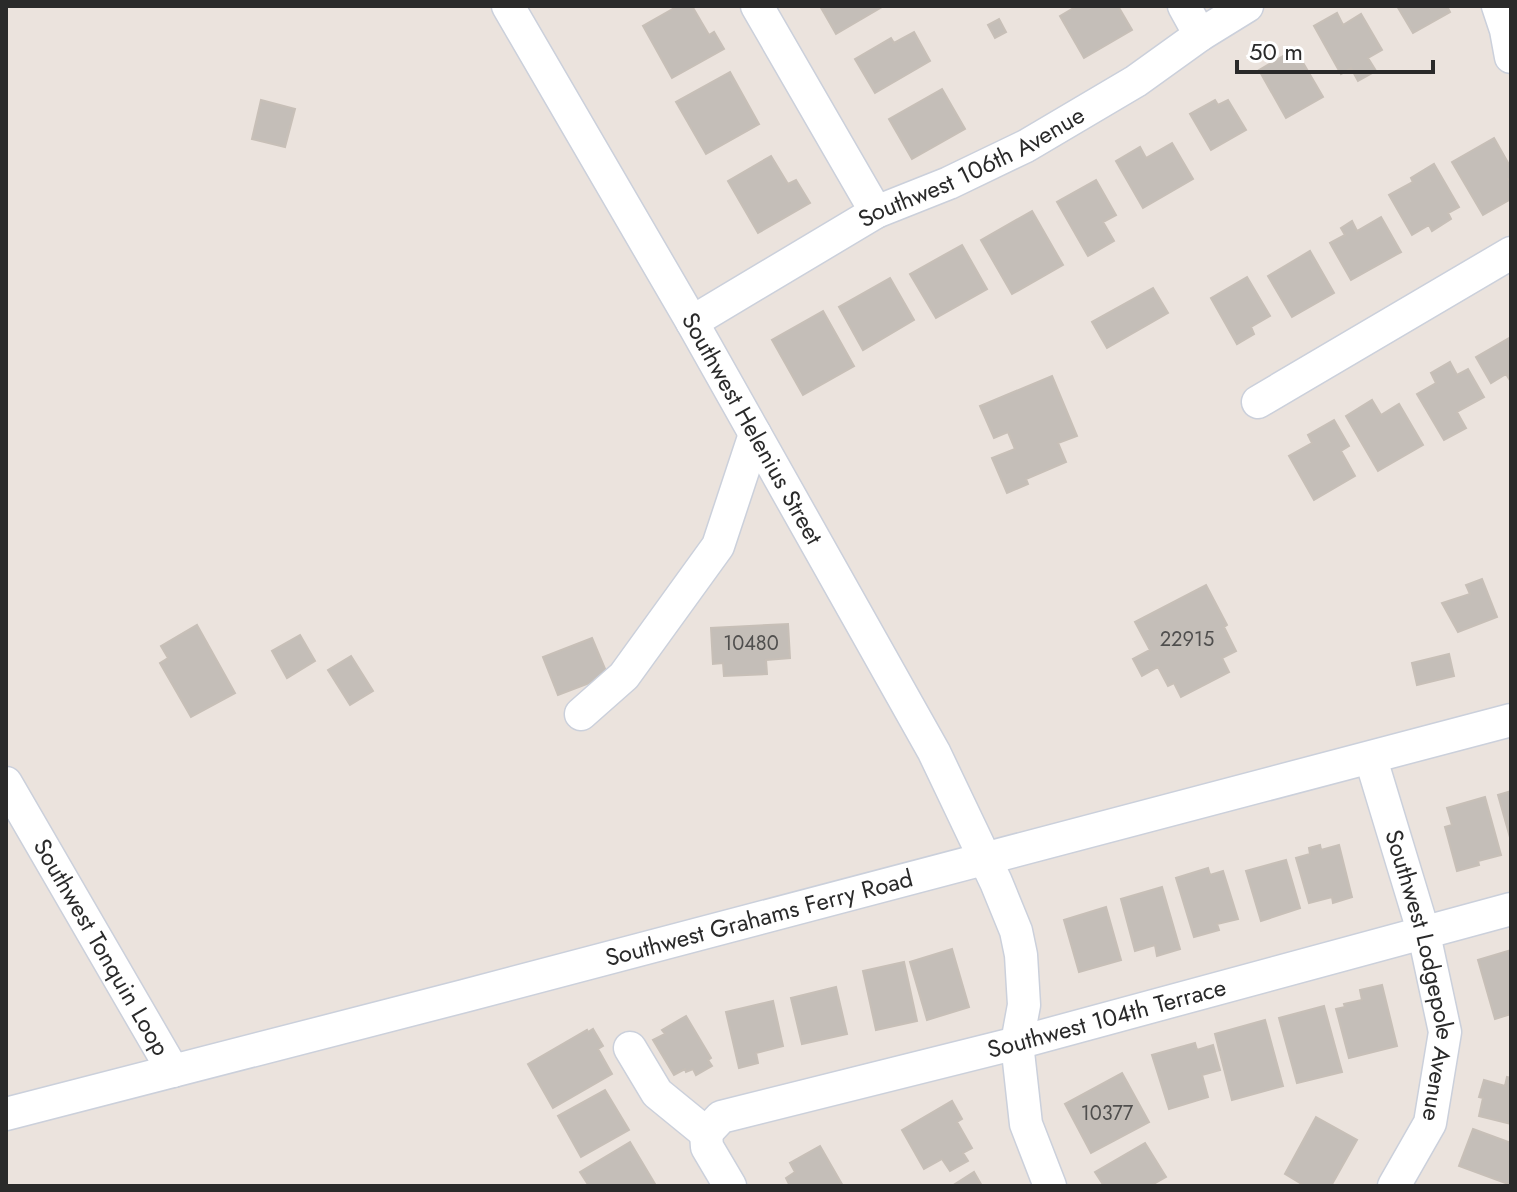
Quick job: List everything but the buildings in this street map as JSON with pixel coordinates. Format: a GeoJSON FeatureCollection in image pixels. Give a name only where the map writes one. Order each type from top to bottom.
{"type":"FeatureCollection","features":[{"type":"Feature","properties":{"kind":"street","name":"Southwest Helenius Street"},"geometry":{"type":"LineString","coordinates":[[508,6],[692,322],[934,752],[1009,910],[1021,955],[1024,1005],[1017,1043],[1026,1124],[1050,1186]]}},
{"type":"Feature","properties":{"kind":"street"},"geometry":{"type":"LineString","coordinates":[[757,6],[876,212]]}},
{"type":"Feature","properties":{"kind":"street"},"geometry":{"type":"LineString","coordinates":[[1184,6],[1200,35]]}},
{"type":"Feature","properties":{"kind":"street","name":"Southwest 106th Avenue"},"geometry":{"type":"LineString","coordinates":[[692,322],[876,212],[949,183],[1026,146],[1136,81],[1247,6]]}},
{"type":"Feature","properties":{"kind":"street"},"geometry":{"type":"LineString","coordinates":[[1498,6],[1511,57]]}},
{"type":"Feature","properties":{"kind":"street"},"geometry":{"type":"LineString","coordinates":[[1258,402],[1511,253]]}},
{"type":"Feature","properties":{"kind":"street"},"geometry":{"type":"LineString","coordinates":[[581,714],[624,676],[718,546],[755,434]]}},
{"type":"Feature","properties":{"kind":"street","name":"Southwest Grahams Ferry Road"},"geometry":{"type":"LineString","coordinates":[[6,1114],[1511,720]]}},
{"type":"Feature","properties":{"kind":"street","name":"Southwest Lodgepole Avenue"},"geometry":{"type":"LineString","coordinates":[[1371,759],[1424,934],[1445,1032],[1430,1123],[1394,1186]]}},
{"type":"Feature","properties":{"kind":"street","name":"Southwest Tonquin Loop"},"geometry":{"type":"LineString","coordinates":[[6,783],[173,1071]]}},
{"type":"Feature","properties":{"kind":"street","name":"Southwest 104th Terrace"},"geometry":{"type":"LineString","coordinates":[[706,1133],[721,1117],[1017,1043],[1511,909]]}},
{"type":"Feature","properties":{"kind":"street"},"geometry":{"type":"LineString","coordinates":[[630,1048],[657,1093],[706,1133],[707,1147],[730,1186]]}}]}
